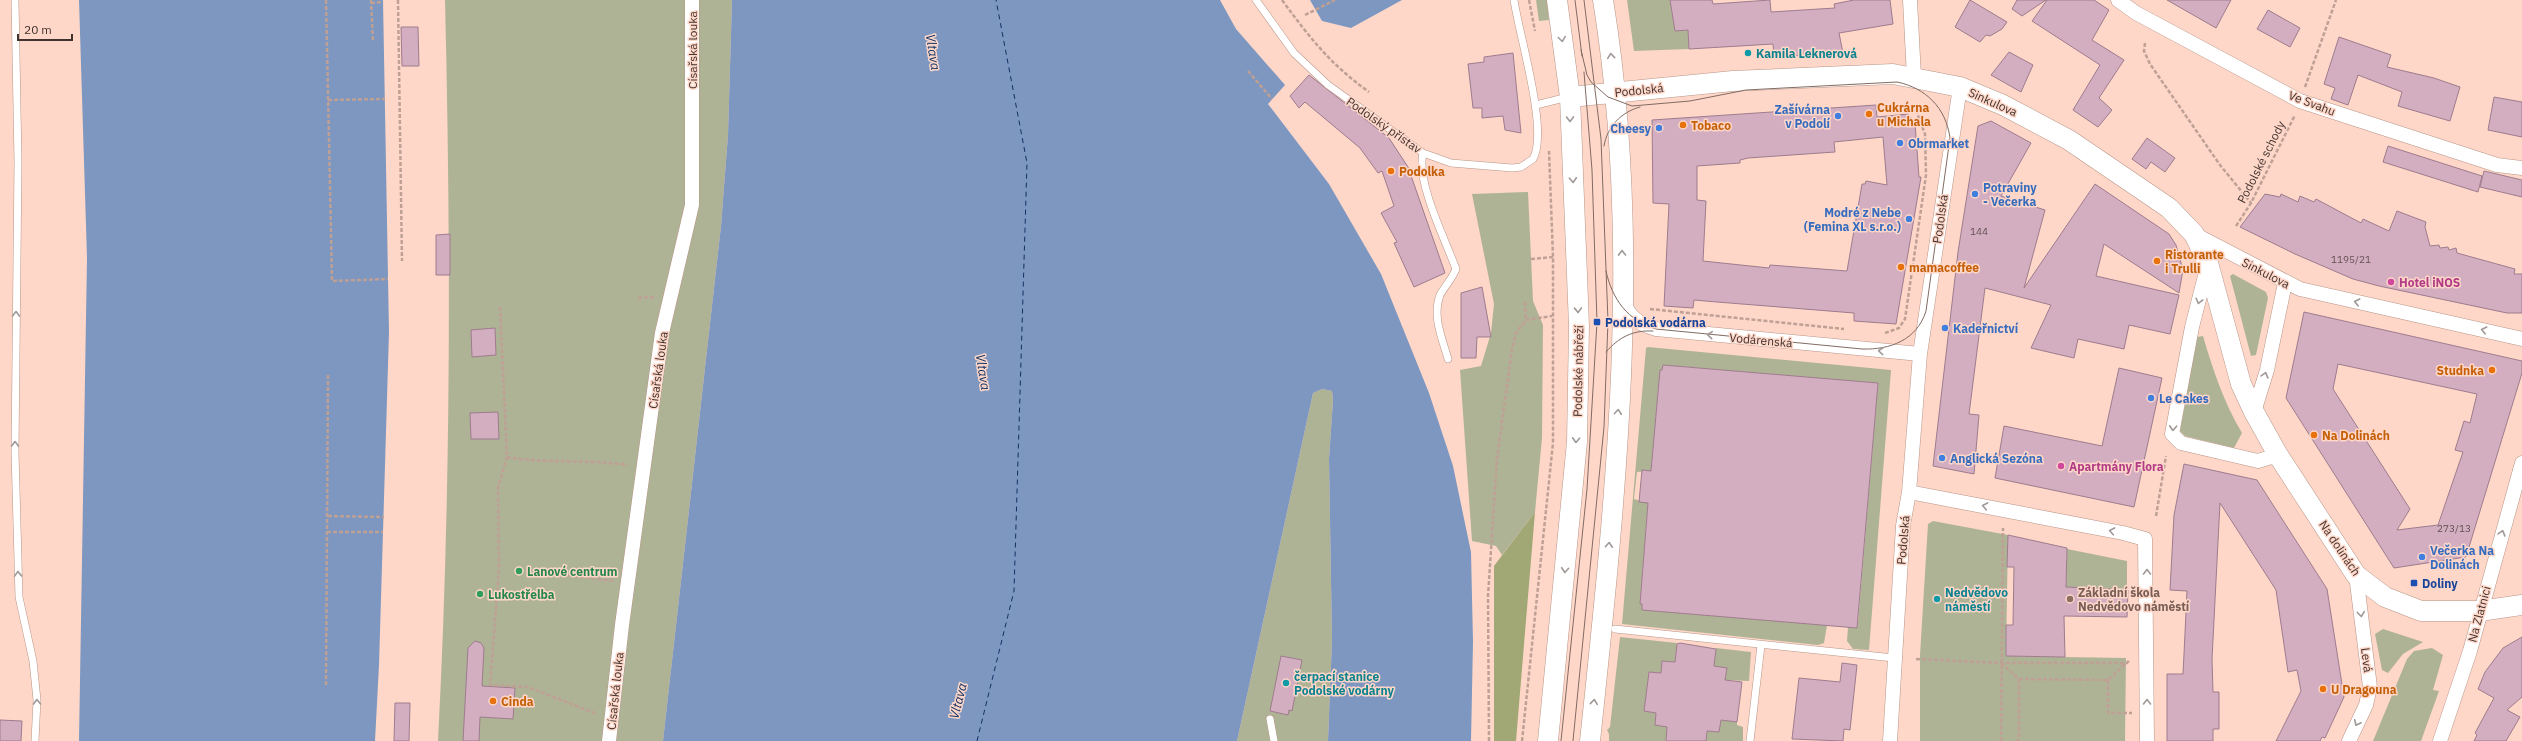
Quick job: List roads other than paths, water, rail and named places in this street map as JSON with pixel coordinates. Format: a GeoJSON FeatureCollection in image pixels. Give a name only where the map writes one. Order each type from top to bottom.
{"type":"FeatureCollection","features":[{"type":"Feature","properties":{"kind":"main road","name":"Podolské nábřeží"},"geometry":{"type":"LineString","coordinates":[[1548,741],[1577,442],[1579,326],[1570,97],[1557,0]]}},
{"type":"Feature","properties":{"kind":"main road"},"geometry":{"type":"LineString","coordinates":[[1590,741],[1606,589],[1622,357],[1623,292],[1619,149],[1615,92],[1604,0]]}},
{"type":"Feature","properties":{"kind":"main road","name":"Podolská"},"geometry":{"type":"LineString","coordinates":[[1570,97],[1733,81],[1893,74],[1960,87]]}},
{"type":"Feature","properties":{"kind":"main road","name":"Sinkulova"},"geometry":{"type":"LineString","coordinates":[[1960,87],[2003,105],[2069,140],[2169,208],[2194,234]]}},
{"type":"Feature","properties":{"kind":"main road","name":"Na dolinách"},"geometry":{"type":"LineString","coordinates":[[2194,234],[2208,263],[2241,384],[2254,412],[2278,455],[2356,575],[2385,597],[2414,610],[2438,612],[2480,611],[2522,605]]}},
{"type":"Feature","properties":{"kind":"street","name":"Císařská louka"},"geometry":{"type":"LineString","coordinates":[[609,741],[662,333],[692,205],[692,0]]}},
{"type":"Feature","properties":{"kind":"street"},"geometry":{"type":"LineString","coordinates":[[1910,0],[1914,77]]}},
{"type":"Feature","properties":{"kind":"street","name":"Ve Svahu"},"geometry":{"type":"LineString","coordinates":[[2118,0],[2136,13],[2300,101],[2497,165],[2522,168]]}},
{"type":"Feature","properties":{"kind":"street","name":"Podolská"},"geometry":{"type":"LineString","coordinates":[[1890,741],[1903,526],[1910,492],[1920,354],[1960,87]]}},
{"type":"Feature","properties":{"kind":"street","name":"Sinkulova"},"geometry":{"type":"LineString","coordinates":[[2194,234],[2285,283],[2300,289],[2522,339]]}},
{"type":"Feature","properties":{"kind":"street"},"geometry":{"type":"LineString","coordinates":[[2208,263],[2192,326],[2172,434],[2180,443],[2258,461],[2278,455]]}},
{"type":"Feature","properties":{"kind":"street"},"geometry":{"type":"LineString","coordinates":[[2254,412],[2267,370],[2285,283]]}},
{"type":"Feature","properties":{"kind":"street","name":"Vodárenská"},"geometry":{"type":"LineString","coordinates":[[1623,292],[1626,309],[1635,320],[1656,330],[1920,354]]}},
{"type":"Feature","properties":{"kind":"street","name":"Na Zlatnici"},"geometry":{"type":"LineString","coordinates":[[2440,741],[2470,651],[2522,463]]}},
{"type":"Feature","properties":{"kind":"street"},"geometry":{"type":"LineString","coordinates":[[1910,492],[2100,528],[2145,539],[2147,544],[2147,741]]}},
{"type":"Feature","properties":{"kind":"street","name":"Levá"},"geometry":{"type":"LineString","coordinates":[[2349,741],[2366,705],[2370,687],[2356,575]]}},
{"type":"Feature","properties":{"kind":"lane"},"geometry":{"type":"LineString","coordinates":[[15,0],[18,162],[15,460],[19,597],[33,661],[37,700],[35,741]]}},
{"type":"Feature","properties":{"kind":"lane","name":"Podolský přístav"},"geometry":{"type":"LineString","coordinates":[[1256,0],[1294,53],[1328,85],[1423,153],[1451,162],[1521,167],[1533,159],[1536,154],[1538,138],[1536,104],[1514,0]]}},
{"type":"Feature","properties":{"kind":"lane"},"geometry":{"type":"LineString","coordinates":[[1536,104],[1570,97]]}},
{"type":"Feature","properties":{"kind":"lane"},"geometry":{"type":"LineString","coordinates":[[1423,153],[1421,163],[1424,184],[1456,269],[1452,279],[1441,293],[1436,315],[1448,359]]}},
{"type":"Feature","properties":{"kind":"lane"},"geometry":{"type":"LineString","coordinates":[[1615,629],[1894,658]]}},
{"type":"Feature","properties":{"kind":"lane"},"geometry":{"type":"LineString","coordinates":[[1750,741],[1761,645]]}},
{"type":"Feature","properties":{"kind":"lane"},"geometry":{"type":"LineString","coordinates":[[1270,719],[1274,741]]}},
{"type":"Feature","properties":{"kind":"water"},"geometry":{"type":"Polygon","coordinates":[[[79,0],[383,0],[389,332],[379,665],[375,741],[79,741],[87,258],[79,0]]]}},
{"type":"Feature","properties":{"kind":"water","name":"Vltava"},"geometry":{"type":"Polygon","coordinates":[[[732,0],[1220,0],[1236,29],[1285,85],[1268,104],[1329,184],[1381,274],[1429,393],[1453,466],[1471,552],[1473,642],[1471,741],[1328,741],[1332,640],[1329,459],[1333,400],[1332,391],[1322,389],[1313,393],[1237,741],[663,741],[721,226],[728,135],[732,0]]]}},
{"type":"Feature","properties":{"kind":"water"},"geometry":{"type":"Polygon","coordinates":[[[1310,0],[1402,0],[1351,28],[1322,21],[1310,0]]]}},
{"type":"Feature","properties":{"kind":"tram line"},"geometry":{"type":"LineString","coordinates":[[1575,0],[1582,56]]}},
{"type":"Feature","properties":{"kind":"tram line"},"geometry":{"type":"LineString","coordinates":[[1573,741],[1604,427],[1608,321],[1601,139],[1584,0]]}},
{"type":"Feature","properties":{"kind":"tram line"},"geometry":{"type":"LineString","coordinates":[[1581,50],[1587,75],[1591,82],[1608,97],[1632,106],[1690,101],[1746,90],[1897,82],[1917,89],[1933,101],[1944,117],[1950,138],[1926,311],[1922,321],[1916,329],[1909,336],[1892,345],[1883,348],[1862,349],[1656,329],[1629,315],[1612,291],[1606,271]]}},
{"type":"Feature","properties":{"kind":"tram line"},"geometry":{"type":"LineString","coordinates":[[1561,741],[1587,489],[1597,322],[1592,170],[1584,72]]}},
{"type":"Feature","properties":{"kind":"tram line"},"geometry":{"type":"LineString","coordinates":[[1604,146],[1608,133],[1616,121],[1633,109],[1640,107]]}},
{"type":"Feature","properties":{"kind":"tram line"},"geometry":{"type":"LineString","coordinates":[[1606,352],[1621,338],[1633,333],[1653,331]]}},
{"type":"Feature","properties":{"kind":"place","name":"Kamila Leknerová"},"geometry":{"type":"Point","coordinates":[1748,53]}},
{"type":"Feature","properties":{"kind":"place","name":"Cukrárna u Michala"},"geometry":{"type":"Point","coordinates":[1869,114]}},
{"type":"Feature","properties":{"kind":"place","name":"Zašívárna v Podolí"},"geometry":{"type":"Point","coordinates":[1838,116]}},
{"type":"Feature","properties":{"kind":"place","name":"Tobaco"},"geometry":{"type":"Point","coordinates":[1683,125]}},
{"type":"Feature","properties":{"kind":"place","name":"Cheesy"},"geometry":{"type":"Point","coordinates":[1659,128]}},
{"type":"Feature","properties":{"kind":"place","name":"Obrmarket"},"geometry":{"type":"Point","coordinates":[1900,143]}},
{"type":"Feature","properties":{"kind":"place","name":"Podolka"},"geometry":{"type":"Point","coordinates":[1391,171]}},
{"type":"Feature","properties":{"kind":"place","name":"Potraviny - Večerka"},"geometry":{"type":"Point","coordinates":[1975,194]}},
{"type":"Feature","properties":{"kind":"place","name":"Modré z Nebe (Femina XL s.r.o.)"},"geometry":{"type":"Point","coordinates":[1909,219]}},
{"type":"Feature","properties":{"kind":"place","name":"Ristorante i Trulli"},"geometry":{"type":"Point","coordinates":[2157,261]}},
{"type":"Feature","properties":{"kind":"place","name":"mamacoffee"},"geometry":{"type":"Point","coordinates":[1901,267]}},
{"type":"Feature","properties":{"kind":"place","name":"Hotel iNOS"},"geometry":{"type":"Point","coordinates":[2391,282]}},
{"type":"Feature","properties":{"kind":"place","name":"Podolská vodárna"},"geometry":{"type":"Point","coordinates":[1597,322]}},
{"type":"Feature","properties":{"kind":"place","name":"Kadeřnictví"},"geometry":{"type":"Point","coordinates":[1945,328]}},
{"type":"Feature","properties":{"kind":"place","name":"Studnka"},"geometry":{"type":"Point","coordinates":[2492,370]}},
{"type":"Feature","properties":{"kind":"place","name":"Le Cakes"},"geometry":{"type":"Point","coordinates":[2151,398]}},
{"type":"Feature","properties":{"kind":"place","name":"Na Dolinách"},"geometry":{"type":"Point","coordinates":[2314,435]}},
{"type":"Feature","properties":{"kind":"place","name":"Anglická Sezóna"},"geometry":{"type":"Point","coordinates":[1942,458]}},
{"type":"Feature","properties":{"kind":"place","name":"Apartmány Flora"},"geometry":{"type":"Point","coordinates":[2061,466]}},
{"type":"Feature","properties":{"kind":"place","name":"Večerka Na Dolinách"},"geometry":{"type":"Point","coordinates":[2422,557]}},
{"type":"Feature","properties":{"kind":"place","name":"Lanové centrum"},"geometry":{"type":"Point","coordinates":[519,571]}},
{"type":"Feature","properties":{"kind":"place","name":"Doliny"},"geometry":{"type":"Point","coordinates":[2414,583]}},
{"type":"Feature","properties":{"kind":"place","name":"Lukostřelba"},"geometry":{"type":"Point","coordinates":[480,594]}},
{"type":"Feature","properties":{"kind":"place","name":"Nedvědovo náměstí"},"geometry":{"type":"Point","coordinates":[1937,599]}},
{"type":"Feature","properties":{"kind":"place","name":"Základní škola Nedvědovo náměstí"},"geometry":{"type":"Point","coordinates":[2070,599]}},
{"type":"Feature","properties":{"kind":"place","name":"čerpací stanice Podolské vodárny"},"geometry":{"type":"Point","coordinates":[1286,683]}},
{"type":"Feature","properties":{"kind":"place","name":"U Dragouna"},"geometry":{"type":"Point","coordinates":[2323,689]}},
{"type":"Feature","properties":{"kind":"place","name":"Cinda"},"geometry":{"type":"Point","coordinates":[493,701]}}]}
